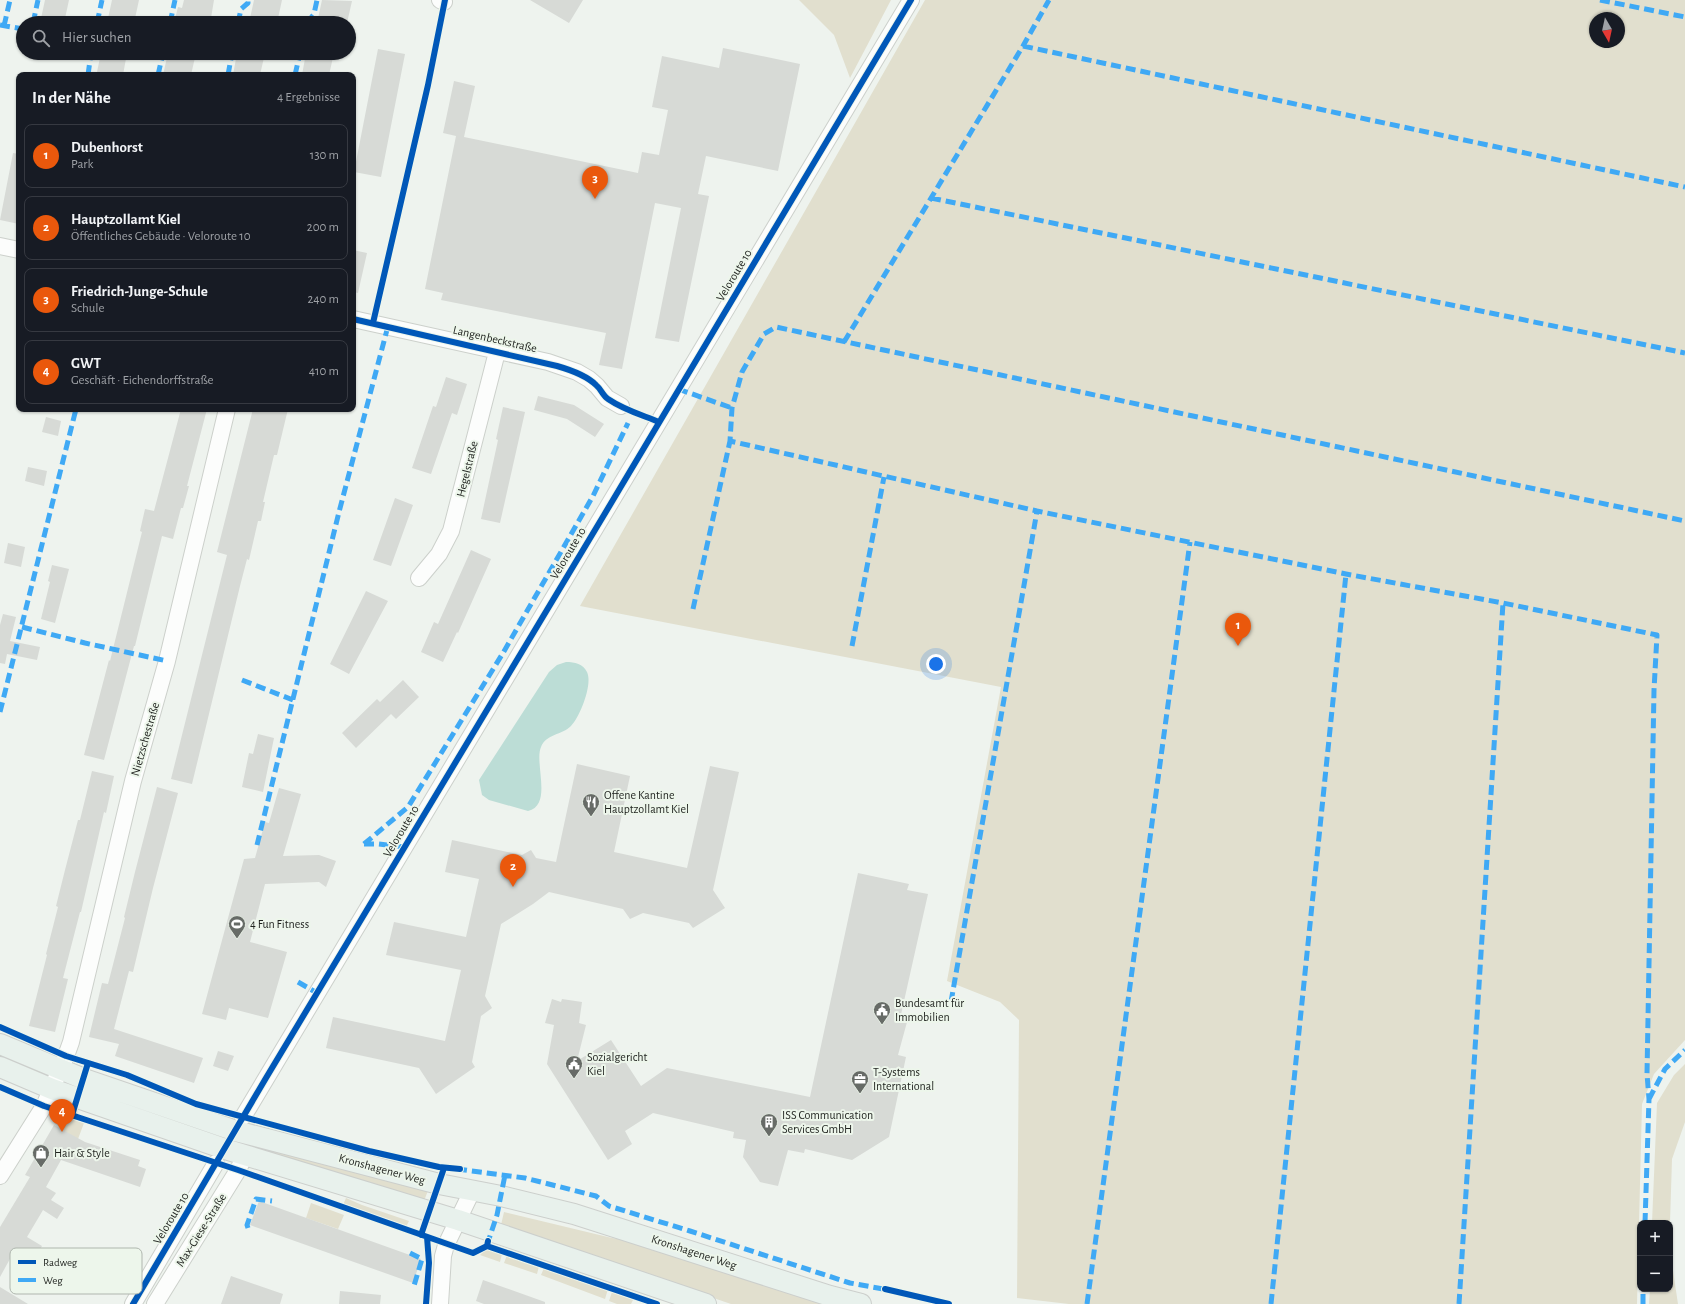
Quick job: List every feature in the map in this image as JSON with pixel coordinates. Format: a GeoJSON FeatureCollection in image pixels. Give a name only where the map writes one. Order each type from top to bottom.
{"type":"FeatureCollection","features":[{"type":"Feature","properties":{"kind":"main road","name":"Kronshagener Weg"},"geometry":{"type":"LineString","coordinates":[[0,1044],[95,1083],[236,1131],[439,1184],[574,1214],[830,1296],[861,1304]]}},
{"type":"Feature","properties":{"kind":"main road"},"geometry":{"type":"LineString","coordinates":[[0,1068],[52,1089],[244,1155],[458,1220],[706,1304]]}},
{"type":"Feature","properties":{"kind":"street","name":"Veloroute 10"},"geometry":{"type":"LineString","coordinates":[[243,1117],[911,0]]}},
{"type":"Feature","properties":{"kind":"street"},"geometry":{"type":"LineString","coordinates":[[0,246],[16,249]]}},
{"type":"Feature","properties":{"kind":"street","name":"Langenbeckstraße"},"geometry":{"type":"LineString","coordinates":[[356,320],[497,352],[548,362],[576,372],[589,379],[607,398],[621,406]]}},
{"type":"Feature","properties":{"kind":"street","name":"Hegelstraße"},"geometry":{"type":"LineString","coordinates":[[419,578],[439,554],[451,531],[497,352]]}},
{"type":"Feature","properties":{"kind":"street","name":"Nietzschestraße"},"geometry":{"type":"LineString","coordinates":[[2,1173],[44,1106],[61,1069],[71,1042],[133,781],[167,661],[226,412]]}},
{"type":"Feature","properties":{"kind":"street","name":"Max-Giese-Straße"},"geometry":{"type":"LineString","coordinates":[[155,1304],[238,1170],[244,1155]]}},
{"type":"Feature","properties":{"kind":"street","name":"Veloroute 10"},"geometry":{"type":"LineString","coordinates":[[142,1289],[216,1164]]}},
{"type":"Feature","properties":{"kind":"street"},"geometry":{"type":"LineString","coordinates":[[440,1304],[443,1256],[446,1244],[472,1191]]}},
{"type":"Feature","properties":{"kind":"street","name":"Veloroute 10"},"geometry":{"type":"LineString","coordinates":[[133,1304],[139,1294]]}},
{"type":"Feature","properties":{"kind":"shaded area"},"geometry":{"type":"Polygon","coordinates":[[[799,0],[891,0],[850,78],[834,35],[799,0]]]}},
{"type":"Feature","properties":{"kind":"shaded area"},"geometry":{"type":"Polygon","coordinates":[[[925,0],[1685,0],[1685,1040],[1654,1074],[1642,1104],[1639,1220],[1637,1220],[1637,1304],[1069,1304],[1017,1298],[1019,1020],[1000,1002],[947,981],[1001,687],[580,606],[925,0]]]}},
{"type":"Feature","properties":{"kind":"shaded area"},"geometry":{"type":"Polygon","coordinates":[[[1685,1064],[1685,1122],[1672,1159],[1670,1220],[1652,1220],[1657,1103],[1674,1075],[1685,1064]]]}},
{"type":"Feature","properties":{"kind":"shaded area"},"geometry":{"type":"Polygon","coordinates":[[[65,1119],[71,1119],[84,1123],[78,1139],[60,1129],[65,1119]]]}},
{"type":"Feature","properties":{"kind":"shaded area"},"geometry":{"type":"Polygon","coordinates":[[[239,1139],[429,1188],[424,1201],[236,1146],[239,1139]]]}},
{"type":"Feature","properties":{"kind":"shaded area"},"geometry":{"type":"Polygon","coordinates":[[[346,1198],[409,1221],[406,1227],[343,1205],[346,1198]]]}},
{"type":"Feature","properties":{"kind":"shaded area"},"geometry":{"type":"Polygon","coordinates":[[[311,1203],[344,1215],[338,1229],[306,1218],[311,1203]]]}},
{"type":"Feature","properties":{"kind":"shaded area"},"geometry":{"type":"Polygon","coordinates":[[[504,1212],[639,1243],[823,1304],[731,1304],[501,1225],[504,1212]]]}},
{"type":"Feature","properties":{"kind":"shaded area"},"geometry":{"type":"Polygon","coordinates":[[[487,1248],[502,1254],[500,1262],[480,1255],[487,1248]]]}},
{"type":"Feature","properties":{"kind":"shaded area"},"geometry":{"type":"Polygon","coordinates":[[[507,1255],[539,1266],[537,1274],[504,1263],[507,1255]]]}},
{"type":"Feature","properties":{"kind":"shaded area"},"geometry":{"type":"Polygon","coordinates":[[[544,1268],[608,1289],[605,1299],[541,1275],[544,1268]]]}},
{"type":"Feature","properties":{"kind":"shaded area"},"geometry":{"type":"Polygon","coordinates":[[[1673,1270],[1678,1304],[1649,1304],[1650,1292],[1673,1292],[1673,1270]]]}},
{"type":"Feature","properties":{"kind":"shaded area"},"geometry":{"type":"Polygon","coordinates":[[[612,1292],[633,1300],[631,1304],[617,1304],[609,1301],[612,1292]]]}},
{"type":"Feature","properties":{"kind":"water"},"geometry":{"type":"Polygon","coordinates":[[[566,662],[573,662],[585,669],[588,677],[587,692],[582,708],[575,722],[567,729],[550,737],[541,747],[539,754],[541,783],[540,801],[535,807],[528,811],[489,800],[482,795],[479,780],[549,672],[557,665],[566,662]]]}},
{"type":"Feature","properties":{"kind":"building"},"geometry":{"type":"Polygon","coordinates":[[[45,0],[69,0],[66,16],[42,16],[45,0]]]}},
{"type":"Feature","properties":{"kind":"building"},"geometry":{"type":"Polygon","coordinates":[[[112,0],[139,0],[136,16],[109,16],[112,0]]]}},
{"type":"Feature","properties":{"kind":"building"},"geometry":{"type":"Polygon","coordinates":[[[184,0],[214,0],[211,16],[176,16],[178,7],[182,8],[184,0]]]}},
{"type":"Feature","properties":{"kind":"building"},"geometry":{"type":"Polygon","coordinates":[[[254,0],[282,0],[279,16],[251,16],[254,0]]]}},
{"type":"Feature","properties":{"kind":"building"},"geometry":{"type":"Polygon","coordinates":[[[322,0],[352,1],[349,16],[319,16],[322,0]]]}},
{"type":"Feature","properties":{"kind":"building"},"geometry":{"type":"Polygon","coordinates":[[[530,0],[583,0],[569,23],[530,0]]]}},
{"type":"Feature","properties":{"kind":"building"},"geometry":{"type":"Polygon","coordinates":[[[723,48],[800,64],[778,171],[706,156],[698,194],[709,196],[679,342],[655,338],[681,208],[655,203],[622,369],[599,365],[606,333],[441,300],[443,293],[425,289],[456,136],[443,133],[454,81],[475,86],[464,137],[638,173],[642,152],[659,155],[668,110],[652,107],[662,56],[719,68],[723,48]]]}},
{"type":"Feature","properties":{"kind":"building"},"geometry":{"type":"Polygon","coordinates":[[[378,49],[405,54],[381,177],[356,172],[356,162],[378,49]]]}},
{"type":"Feature","properties":{"kind":"building"},"geometry":{"type":"Polygon","coordinates":[[[100,60],[126,60],[124,72],[97,72],[100,60]]]}},
{"type":"Feature","properties":{"kind":"building"},"geometry":{"type":"Polygon","coordinates":[[[166,60],[194,60],[192,72],[164,72],[166,60]]]}},
{"type":"Feature","properties":{"kind":"building"},"geometry":{"type":"Polygon","coordinates":[[[236,60],[263,60],[261,72],[234,72],[236,60]]]}},
{"type":"Feature","properties":{"kind":"building"},"geometry":{"type":"Polygon","coordinates":[[[305,60],[332,60],[330,72],[303,72],[305,60]]]}},
{"type":"Feature","properties":{"kind":"building"},"geometry":{"type":"Polygon","coordinates":[[[13,153],[16,154],[16,223],[0,220],[13,153]]]}},
{"type":"Feature","properties":{"kind":"building"},"geometry":{"type":"Polygon","coordinates":[[[356,251],[367,253],[358,293],[356,293],[356,251]]]}},
{"type":"Feature","properties":{"kind":"building"},"geometry":{"type":"Polygon","coordinates":[[[446,377],[467,384],[457,415],[452,413],[431,474],[412,468],[433,406],[436,407],[446,377]]]}},
{"type":"Feature","properties":{"kind":"building"},"geometry":{"type":"Polygon","coordinates":[[[538,396],[574,405],[604,424],[595,437],[567,419],[534,410],[538,396]]]}},
{"type":"Feature","properties":{"kind":"building"},"geometry":{"type":"Polygon","coordinates":[[[503,407],[525,412],[500,523],[481,519],[498,440],[496,439],[503,407]]]}},
{"type":"Feature","properties":{"kind":"building"},"geometry":{"type":"Polygon","coordinates":[[[180,412],[206,412],[187,486],[189,486],[183,508],[181,508],[173,539],[162,536],[135,646],[104,760],[84,755],[109,660],[110,661],[142,532],[140,531],[145,509],[154,511],[180,412]]]}},
{"type":"Feature","properties":{"kind":"building"},"geometry":{"type":"Polygon","coordinates":[[[252,412],[287,412],[277,455],[274,455],[263,502],[265,502],[261,521],[258,521],[249,560],[247,559],[240,586],[192,784],[171,779],[227,555],[217,552],[252,412]]]}},
{"type":"Feature","properties":{"kind":"building"},"geometry":{"type":"Polygon","coordinates":[[[46,417],[61,421],[58,436],[42,432],[46,417]]]}},
{"type":"Feature","properties":{"kind":"building"},"geometry":{"type":"Polygon","coordinates":[[[28,467],[47,471],[44,486],[25,481],[28,467]]]}},
{"type":"Feature","properties":{"kind":"building"},"geometry":{"type":"Polygon","coordinates":[[[395,498],[413,505],[391,566],[373,560],[395,498]]]}},
{"type":"Feature","properties":{"kind":"building"},"geometry":{"type":"Polygon","coordinates":[[[8,543],[25,547],[21,567],[4,563],[8,543]]]}},
{"type":"Feature","properties":{"kind":"building"},"geometry":{"type":"Polygon","coordinates":[[[471,550],[491,559],[458,633],[457,632],[443,662],[421,652],[434,622],[438,624],[471,550]]]}},
{"type":"Feature","properties":{"kind":"building"},"geometry":{"type":"Polygon","coordinates":[[[52,565],[69,569],[55,623],[41,619],[50,582],[48,581],[52,565]]]}},
{"type":"Feature","properties":{"kind":"building"},"geometry":{"type":"Polygon","coordinates":[[[366,591],[388,601],[349,674],[330,664],[366,591]]]}},
{"type":"Feature","properties":{"kind":"building"},"geometry":{"type":"Polygon","coordinates":[[[3,614],[16,617],[10,641],[40,647],[37,660],[7,654],[5,664],[0,663],[0,625],[3,614]]]}},
{"type":"Feature","properties":{"kind":"building"},"geometry":{"type":"Polygon","coordinates":[[[403,680],[419,697],[396,719],[391,714],[356,748],[342,733],[377,699],[380,702],[403,680]]]}},
{"type":"Feature","properties":{"kind":"building"},"geometry":{"type":"Polygon","coordinates":[[[258,734],[274,738],[263,792],[242,787],[249,753],[253,754],[258,734]]]}},
{"type":"Feature","properties":{"kind":"building"},"geometry":{"type":"Polygon","coordinates":[[[577,764],[630,776],[614,852],[687,868],[710,766],[739,772],[713,890],[725,908],[693,928],[689,923],[643,913],[630,919],[623,909],[549,892],[501,924],[485,996],[492,1008],[481,1016],[472,1062],[475,1067],[436,1094],[419,1068],[326,1048],[333,1017],[445,1041],[461,970],[386,955],[394,922],[466,937],[479,879],[445,872],[452,840],[522,855],[531,850],[536,858],[556,862],[577,764]]]}},
{"type":"Feature","properties":{"kind":"building"},"geometry":{"type":"Polygon","coordinates":[[[92,771],[114,776],[106,813],[104,812],[81,912],[63,978],[68,979],[55,1032],[29,1026],[58,907],[56,906],[92,771]]]}},
{"type":"Feature","properties":{"kind":"building"},"geometry":{"type":"Polygon","coordinates":[[[157,787],[178,793],[133,972],[129,971],[114,1029],[203,1058],[194,1083],[115,1056],[119,1044],[89,1037],[102,983],[108,984],[157,787]]]}},
{"type":"Feature","properties":{"kind":"building","name":"4 Fun Fitness"},"geometry":{"type":"Polygon","coordinates":[[[279,788],[301,794],[283,856],[319,855],[336,861],[326,887],[319,882],[265,884],[250,942],[287,952],[268,1018],[229,1008],[226,1020],[202,1014],[244,859],[255,858],[265,822],[269,823],[279,788]]]}},
{"type":"Feature","properties":{"kind":"building"},"geometry":{"type":"Polygon","coordinates":[[[858,873],[909,884],[907,890],[928,894],[900,1019],[907,1022],[898,1055],[906,1057],[889,1137],[852,1160],[805,1149],[804,1153],[788,1150],[778,1186],[760,1182],[743,1157],[746,1140],[733,1138],[734,1132],[653,1113],[625,1131],[632,1144],[608,1160],[547,1064],[554,1025],[545,1023],[552,999],[561,1002],[562,999],[582,1002],[579,1023],[586,1025],[577,1061],[611,1040],[641,1086],[667,1068],[810,1097],[858,873]]]}},
{"type":"Feature","properties":{"kind":"building"},"geometry":{"type":"Polygon","coordinates":[[[218,1051],[234,1056],[228,1071],[213,1066],[218,1051]]]}},
{"type":"Feature","properties":{"kind":"building"},"geometry":{"type":"Polygon","coordinates":[[[54,1125],[85,1142],[140,1160],[138,1166],[146,1169],[140,1187],[61,1160],[46,1187],[56,1193],[51,1200],[64,1208],[57,1219],[43,1210],[27,1237],[42,1246],[41,1248],[10,1248],[10,1259],[0,1277],[0,1227],[30,1177],[25,1175],[54,1125]]]}},
{"type":"Feature","properties":{"kind":"building"},"geometry":{"type":"Polygon","coordinates":[[[259,1201],[421,1259],[413,1283],[250,1225],[259,1201]]]}},
{"type":"Feature","properties":{"kind":"building"},"geometry":{"type":"Polygon","coordinates":[[[231,1276],[283,1294],[280,1304],[221,1304],[231,1276]]]}},
{"type":"Feature","properties":{"kind":"building"},"geometry":{"type":"Polygon","coordinates":[[[483,1280],[545,1302],[545,1304],[484,1304],[476,1301],[483,1280]]]}},
{"type":"Feature","properties":{"kind":"building"},"geometry":{"type":"Polygon","coordinates":[[[0,1287],[28,1304],[0,1304],[0,1287]]]}},
{"type":"Feature","properties":{"kind":"building"},"geometry":{"type":"Polygon","coordinates":[[[340,1291],[381,1295],[380,1304],[339,1304],[340,1291]]]}},
{"type":"Feature","properties":{"kind":"marked path"},"geometry":{"type":"LineString","coordinates":[[4,26],[10,0]]}},
{"type":"Feature","properties":{"kind":"marked path"},"geometry":{"type":"LineString","coordinates":[[35,16],[38,0]]}},
{"type":"Feature","properties":{"kind":"marked path"},"geometry":{"type":"LineString","coordinates":[[99,16],[102,0]]}},
{"type":"Feature","properties":{"kind":"marked path"},"geometry":{"type":"LineString","coordinates":[[172,16],[175,0]]}},
{"type":"Feature","properties":{"kind":"marked path"},"geometry":{"type":"LineString","coordinates":[[240,16],[241,9],[248,3],[248,0]]}},
{"type":"Feature","properties":{"kind":"marked path"},"geometry":{"type":"LineString","coordinates":[[312,16],[317,0]]}},
{"type":"Feature","properties":{"kind":"marked path"},"geometry":{"type":"LineString","coordinates":[[844,342],[1023,46],[1049,0]]}},
{"type":"Feature","properties":{"kind":"marked path"},"geometry":{"type":"LineString","coordinates":[[1600,0],[1685,17]]}},
{"type":"Feature","properties":{"kind":"marked path"},"geometry":{"type":"LineString","coordinates":[[0,25],[16,28]]}},
{"type":"Feature","properties":{"kind":"marked path"},"geometry":{"type":"LineString","coordinates":[[1023,46],[1685,187]]}},
{"type":"Feature","properties":{"kind":"marked path"},"geometry":{"type":"LineString","coordinates":[[88,72],[90,60]]}},
{"type":"Feature","properties":{"kind":"marked path"},"geometry":{"type":"LineString","coordinates":[[159,72],[161,60]]}},
{"type":"Feature","properties":{"kind":"marked path"},"geometry":{"type":"LineString","coordinates":[[229,72],[231,60]]}},
{"type":"Feature","properties":{"kind":"marked path"},"geometry":{"type":"LineString","coordinates":[[296,72],[298,60]]}},
{"type":"Feature","properties":{"kind":"marked path"},"geometry":{"type":"LineString","coordinates":[[931,198],[1685,353]]}},
{"type":"Feature","properties":{"kind":"marked path"},"geometry":{"type":"LineString","coordinates":[[257,845],[339,512],[388,326]]}},
{"type":"Feature","properties":{"kind":"marked path"},"geometry":{"type":"LineString","coordinates":[[1645,1220],[1649,1099],[1647,1074],[1654,690],[1657,635],[1037,511],[730,441],[732,408],[742,372],[764,334],[776,327],[1685,521]]}},
{"type":"Feature","properties":{"kind":"marked path"},"geometry":{"type":"LineString","coordinates":[[678,389],[732,408]]}},
{"type":"Feature","properties":{"kind":"marked path"},"geometry":{"type":"LineString","coordinates":[[0,712],[75,412]]}},
{"type":"Feature","properties":{"kind":"marked path"},"geometry":{"type":"LineString","coordinates":[[364,844],[408,807],[503,653],[593,496],[628,423]]}},
{"type":"Feature","properties":{"kind":"marked path"},"geometry":{"type":"LineString","coordinates":[[693,609],[730,441]]}},
{"type":"Feature","properties":{"kind":"marked path"},"geometry":{"type":"LineString","coordinates":[[852,646],[884,477]]}},
{"type":"Feature","properties":{"kind":"marked path"},"geometry":{"type":"LineString","coordinates":[[951,1002],[1037,511]]}},
{"type":"Feature","properties":{"kind":"marked path"},"geometry":{"type":"LineString","coordinates":[[1087,1304],[1190,542]]}},
{"type":"Feature","properties":{"kind":"marked path"},"geometry":{"type":"LineString","coordinates":[[1271,1304],[1346,574]]}},
{"type":"Feature","properties":{"kind":"marked path"},"geometry":{"type":"LineString","coordinates":[[1459,1304],[1503,603]]}},
{"type":"Feature","properties":{"kind":"marked path"},"geometry":{"type":"LineString","coordinates":[[22,627],[167,661]]}},
{"type":"Feature","properties":{"kind":"marked path"},"geometry":{"type":"LineString","coordinates":[[242,680],[293,700]]}},
{"type":"Feature","properties":{"kind":"marked path"},"geometry":{"type":"LineString","coordinates":[[364,844],[405,847]]}},
{"type":"Feature","properties":{"kind":"marked path"},"geometry":{"type":"LineString","coordinates":[[298,982],[317,993]]}},
{"type":"Feature","properties":{"kind":"marked path"},"geometry":{"type":"LineString","coordinates":[[1649,1099],[1665,1069],[1685,1050]]}},
{"type":"Feature","properties":{"kind":"marked path"},"geometry":{"type":"LineString","coordinates":[[457,1169],[525,1178],[596,1196],[609,1206],[850,1283],[889,1290]]}},
{"type":"Feature","properties":{"kind":"marked path"},"geometry":{"type":"LineString","coordinates":[[487,1245],[497,1215],[505,1175]]}},
{"type":"Feature","properties":{"kind":"marked path"},"geometry":{"type":"LineString","coordinates":[[248,1228],[247,1225],[256,1199],[272,1201]]}},
{"type":"Feature","properties":{"kind":"marked path"},"geometry":{"type":"LineString","coordinates":[[410,1253],[422,1259],[413,1289]]}},
{"type":"Feature","properties":{"kind":"marked path"},"geometry":{"type":"LineString","coordinates":[[1643,1292],[1643,1304]]}},
{"type":"Feature","properties":{"kind":"cycle path"},"geometry":{"type":"LineString","coordinates":[[373,323],[428,85],[445,0]]}},
{"type":"Feature","properties":{"kind":"cycle path"},"geometry":{"type":"LineString","coordinates":[[142,1289],[266,1078],[911,0]]}},
{"type":"Feature","properties":{"kind":"cycle path"},"geometry":{"type":"LineString","coordinates":[[356,320],[568,369],[592,381],[606,398],[614,403],[659,422]]}},
{"type":"Feature","properties":{"kind":"cycle path"},"geometry":{"type":"LineString","coordinates":[[0,1027],[66,1056],[127,1075],[196,1104],[369,1151],[439,1167],[460,1169]]}},
{"type":"Feature","properties":{"kind":"cycle path"},"geometry":{"type":"LineString","coordinates":[[72,1115],[88,1063]]}},
{"type":"Feature","properties":{"kind":"cycle path"},"geometry":{"type":"LineString","coordinates":[[0,1087],[44,1106],[238,1170],[473,1253],[487,1246],[488,1241]]}},
{"type":"Feature","properties":{"kind":"cycle path"},"geometry":{"type":"LineString","coordinates":[[421,1235],[444,1168]]}},
{"type":"Feature","properties":{"kind":"cycle path"},"geometry":{"type":"LineString","coordinates":[[426,1304],[429,1263],[427,1237]]}},
{"type":"Feature","properties":{"kind":"cycle path"},"geometry":{"type":"LineString","coordinates":[[487,1246],[657,1304]]}},
{"type":"Feature","properties":{"kind":"cycle path"},"geometry":{"type":"LineString","coordinates":[[885,1289],[949,1304]]}},
{"type":"Feature","properties":{"kind":"cycle path"},"geometry":{"type":"LineString","coordinates":[[133,1304],[139,1294]]}},
{"type":"Feature","properties":{"kind":"place","name":"Friedrich-Junge-Schule"},"geometry":{"type":"Point","coordinates":[595,199]}},
{"type":"Feature","properties":{"kind":"place","name":"Dubenhorst"},"geometry":{"type":"Point","coordinates":[1238,646]}},
{"type":"Feature","properties":{"kind":"place","name":"Offene Kantine Hauptzollamt Kiel"},"geometry":{"type":"Point","coordinates":[591,817]}},
{"type":"Feature","properties":{"kind":"place","name":"Hauptzollamt Kiel"},"geometry":{"type":"Point","coordinates":[513,887]}},
{"type":"Feature","properties":{"kind":"place","name":"4 Fun Fitness"},"geometry":{"type":"Point","coordinates":[237,939]}},
{"type":"Feature","properties":{"kind":"place","name":"Bundesamt für Immobilien"},"geometry":{"type":"Point","coordinates":[882,1025]}},
{"type":"Feature","properties":{"kind":"place","name":"Sozialgericht Kiel"},"geometry":{"type":"Point","coordinates":[574,1079]}},
{"type":"Feature","properties":{"kind":"place","name":"T-Systems International"},"geometry":{"type":"Point","coordinates":[860,1094]}},
{"type":"Feature","properties":{"kind":"place","name":"GWT"},"geometry":{"type":"Point","coordinates":[62,1132]}},
{"type":"Feature","properties":{"kind":"place","name":"ISS Communication Services GmbH"},"geometry":{"type":"Point","coordinates":[769,1137]}},
{"type":"Feature","properties":{"kind":"place","name":"Hair & Style"},"geometry":{"type":"Point","coordinates":[41,1168]}}]}
